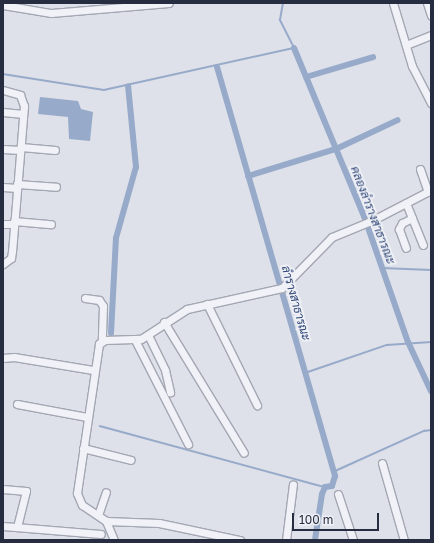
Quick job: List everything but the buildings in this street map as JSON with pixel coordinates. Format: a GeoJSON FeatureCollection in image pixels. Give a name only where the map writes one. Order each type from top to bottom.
{"type":"FeatureCollection","features":[{"type":"Feature","properties":{"kind":"street"},"geometry":{"type":"LineString","coordinates":[[3,4],[51,13],[169,3]]}},
{"type":"Feature","properties":{"kind":"street"},"geometry":{"type":"LineString","coordinates":[[393,3],[417,79],[431,103]]}},
{"type":"Feature","properties":{"kind":"street"},"geometry":{"type":"LineString","coordinates":[[427,3],[431,15]]}},
{"type":"Feature","properties":{"kind":"street"},"geometry":{"type":"LineString","coordinates":[[406,45],[431,35]]}},
{"type":"Feature","properties":{"kind":"street"},"geometry":{"type":"LineString","coordinates":[[3,90],[20,95],[23,114],[11,258],[3,264]]}},
{"type":"Feature","properties":{"kind":"street"},"geometry":{"type":"LineString","coordinates":[[3,112],[23,114]]}},
{"type":"Feature","properties":{"kind":"street"},"geometry":{"type":"LineString","coordinates":[[3,149],[55,150]]}},
{"type":"Feature","properties":{"kind":"street"},"geometry":{"type":"LineString","coordinates":[[102,341],[135,340],[148,335],[164,322],[183,311],[207,304],[279,289],[304,268],[324,242],[359,225],[371,221],[430,191],[420,169]]}},
{"type":"Feature","properties":{"kind":"street"},"geometry":{"type":"LineString","coordinates":[[3,187],[56,187]]}},
{"type":"Feature","properties":{"kind":"street"},"geometry":{"type":"LineString","coordinates":[[406,203],[423,245]]}},
{"type":"Feature","properties":{"kind":"street"},"geometry":{"type":"LineString","coordinates":[[406,248],[399,229],[402,223],[412,218]]}},
{"type":"Feature","properties":{"kind":"street"},"geometry":{"type":"LineString","coordinates":[[3,224],[14,222],[51,224]]}},
{"type":"Feature","properties":{"kind":"street"},"geometry":{"type":"LineString","coordinates":[[85,298],[99,300],[103,306],[102,341],[97,347],[93,370],[77,497],[82,505],[106,521],[114,540]]}},
{"type":"Feature","properties":{"kind":"street"},"geometry":{"type":"LineString","coordinates":[[207,304],[257,405]]}},
{"type":"Feature","properties":{"kind":"street"},"geometry":{"type":"LineString","coordinates":[[164,322],[244,453]]}},
{"type":"Feature","properties":{"kind":"street"},"geometry":{"type":"LineString","coordinates":[[148,335],[165,370],[170,392]]}},
{"type":"Feature","properties":{"kind":"street"},"geometry":{"type":"LineString","coordinates":[[135,340],[188,444]]}},
{"type":"Feature","properties":{"kind":"street"},"geometry":{"type":"LineString","coordinates":[[3,358],[14,357],[93,370]]}},
{"type":"Feature","properties":{"kind":"street"},"geometry":{"type":"LineString","coordinates":[[17,404],[87,416]]}},
{"type":"Feature","properties":{"kind":"street"},"geometry":{"type":"LineString","coordinates":[[83,448],[131,460]]}},
{"type":"Feature","properties":{"kind":"street"},"geometry":{"type":"LineString","coordinates":[[382,463],[404,540]]}},
{"type":"Feature","properties":{"kind":"street"},"geometry":{"type":"LineString","coordinates":[[286,540],[293,484]]}},
{"type":"Feature","properties":{"kind":"street"},"geometry":{"type":"LineString","coordinates":[[3,489],[26,491],[17,527]]}},
{"type":"Feature","properties":{"kind":"street"},"geometry":{"type":"LineString","coordinates":[[95,513],[106,492]]}},
{"type":"Feature","properties":{"kind":"street"},"geometry":{"type":"LineString","coordinates":[[338,494],[353,540]]}},
{"type":"Feature","properties":{"kind":"street"},"geometry":{"type":"LineString","coordinates":[[106,521],[159,523],[240,540]]}},
{"type":"Feature","properties":{"kind":"street"},"geometry":{"type":"LineString","coordinates":[[3,526],[101,534]]}},
{"type":"Feature","properties":{"kind":"water"},"geometry":{"type":"Polygon","coordinates":[[[40,97],[78,101],[81,109],[93,112],[90,141],[69,139],[68,117],[38,114],[40,97]]]}},
{"type":"Feature","properties":{"kind":"waterway"},"geometry":{"type":"LineString","coordinates":[[3,74],[104,90],[294,48],[280,20],[283,3]]}},
{"type":"Feature","properties":{"kind":"waterway","name":"คลองลำรางสาธารณะ"},"geometry":{"type":"LineString","coordinates":[[294,48],[364,216],[408,342],[431,391]]}},
{"type":"Feature","properties":{"kind":"waterway"},"geometry":{"type":"LineString","coordinates":[[306,77],[373,57]]}},
{"type":"Feature","properties":{"kind":"waterway","name":"ลำรางสาธารณะ"},"geometry":{"type":"LineString","coordinates":[[217,67],[335,476],[332,486],[325,487],[322,494],[315,540]]}},
{"type":"Feature","properties":{"kind":"waterway"},"geometry":{"type":"LineString","coordinates":[[111,333],[116,238],[136,167],[128,86]]}},
{"type":"Feature","properties":{"kind":"waterway"},"geometry":{"type":"LineString","coordinates":[[248,176],[336,149],[398,120]]}},
{"type":"Feature","properties":{"kind":"waterway"},"geometry":{"type":"LineString","coordinates":[[382,268],[431,270]]}},
{"type":"Feature","properties":{"kind":"waterway"},"geometry":{"type":"LineString","coordinates":[[305,373],[387,345],[431,342]]}},
{"type":"Feature","properties":{"kind":"waterway"},"geometry":{"type":"LineString","coordinates":[[100,426],[325,487]]}},
{"type":"Feature","properties":{"kind":"waterway"},"geometry":{"type":"LineString","coordinates":[[333,472],[424,431],[431,430]]}}]}
